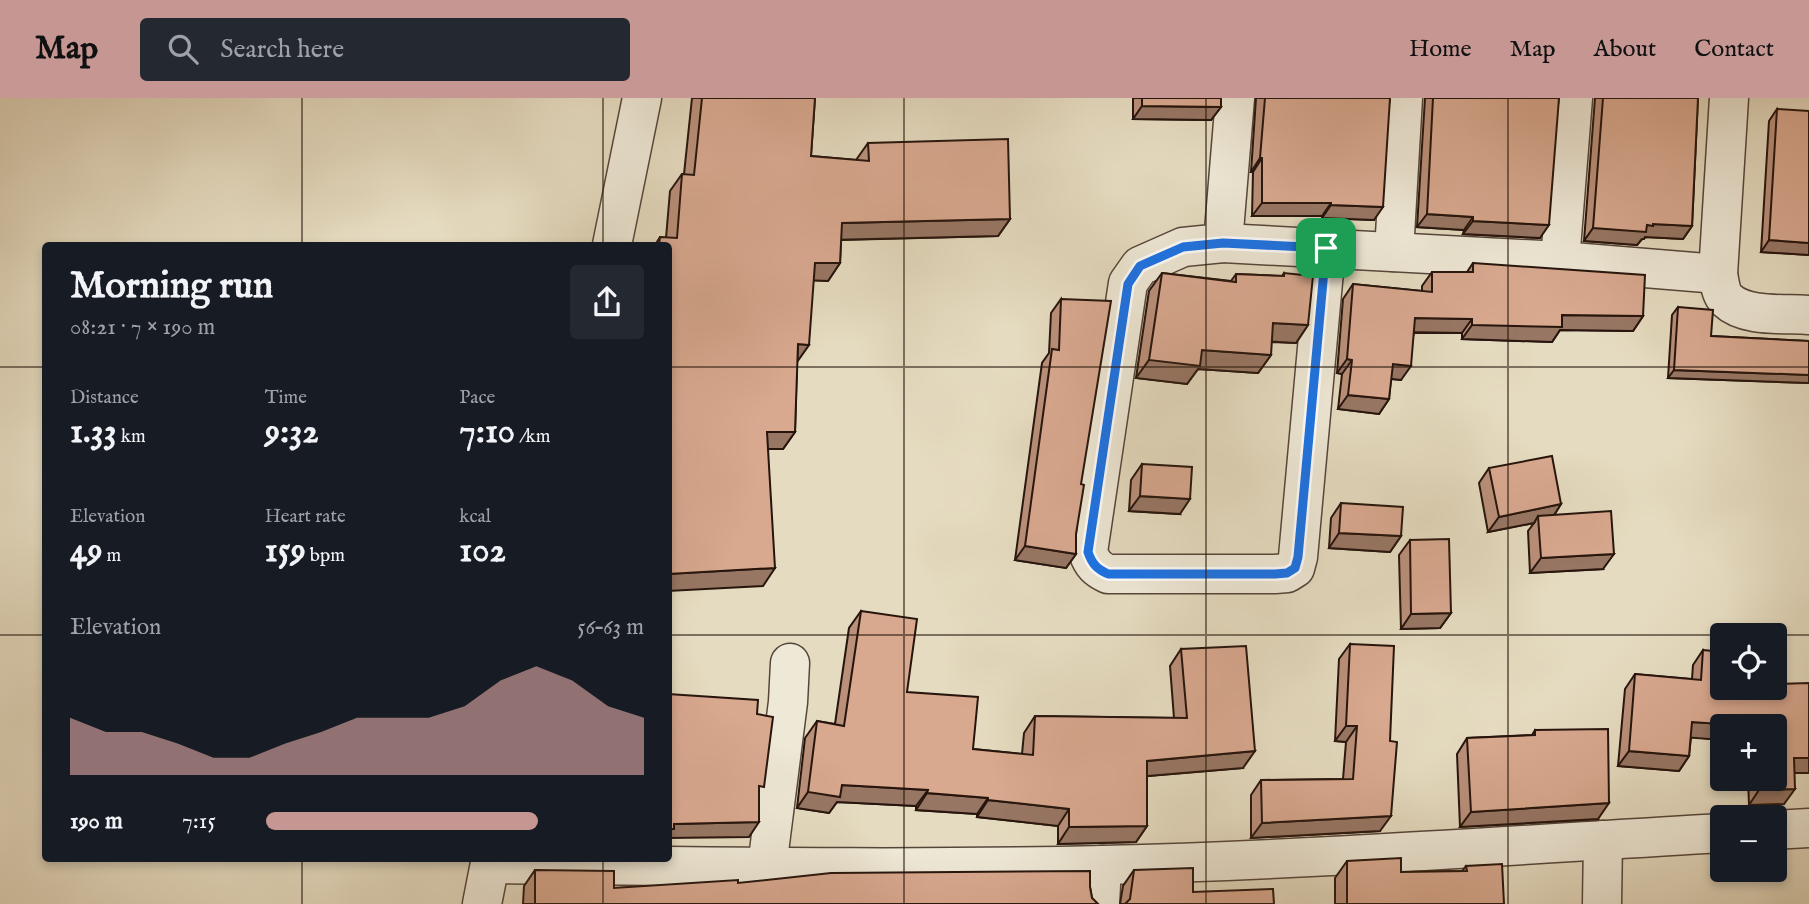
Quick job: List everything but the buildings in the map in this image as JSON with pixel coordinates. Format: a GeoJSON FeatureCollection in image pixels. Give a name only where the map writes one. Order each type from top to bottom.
{"type":"FeatureCollection","features":[{"type":"Feature","properties":{"kind":"street"},"geometry":{"type":"LineString","coordinates":[[613,242],[642,98]]}},
{"type":"Feature","properties":{"kind":"street"},"geometry":{"type":"LineString","coordinates":[[1223,243],[1235,98]]}},
{"type":"Feature","properties":{"kind":"street"},"geometry":{"type":"LineString","coordinates":[[1394,252],[1403,98]]}},
{"type":"Feature","properties":{"kind":"street"},"geometry":{"type":"LineString","coordinates":[[1560,261],[1573,98]]}},
{"type":"Feature","properties":{"kind":"street"},"geometry":{"type":"LineString","coordinates":[[1729,98],[1718,274],[1721,289],[1727,299],[1750,311],[1809,315]]}},
{"type":"Feature","properties":{"kind":"street"},"geometry":{"type":"LineString","coordinates":[[1326,248],[1295,568],[1287,573],[1275,574],[1108,574],[1099,570],[1091,562],[1088,552],[1128,284],[1140,266],[1183,247],[1223,243],[1326,248],[1560,261],[1718,274]]}},
{"type":"Feature","properties":{"kind":"street"},"geometry":{"type":"LineString","coordinates":[[767,867],[788,702],[790,663]]}},
{"type":"Feature","properties":{"kind":"street"},"geometry":{"type":"LineString","coordinates":[[1787,829],[1809,828]]}},
{"type":"Feature","properties":{"kind":"street"},"geometry":{"type":"LineString","coordinates":[[537,862],[767,867],[1102,865],[1710,834]]}},
{"type":"Feature","properties":{"kind":"street"},"geometry":{"type":"LineString","coordinates":[[1602,904],[1603,840]]}},
{"type":"Feature","properties":{"kind":"street"},"geometry":{"type":"LineString","coordinates":[[482,904],[491,862]]}},
{"type":"Feature","properties":{"kind":"street"},"geometry":{"type":"LineString","coordinates":[[1100,904],[1102,865]]}},
{"type":"Feature","properties":{"kind":"route"},"geometry":{"type":"LineString","coordinates":[[1223,243],[1326,248],[1295,568],[1287,573],[1275,574],[1108,574],[1099,570],[1091,562],[1088,552],[1128,284],[1140,266],[1183,247],[1223,243]]}}]}
